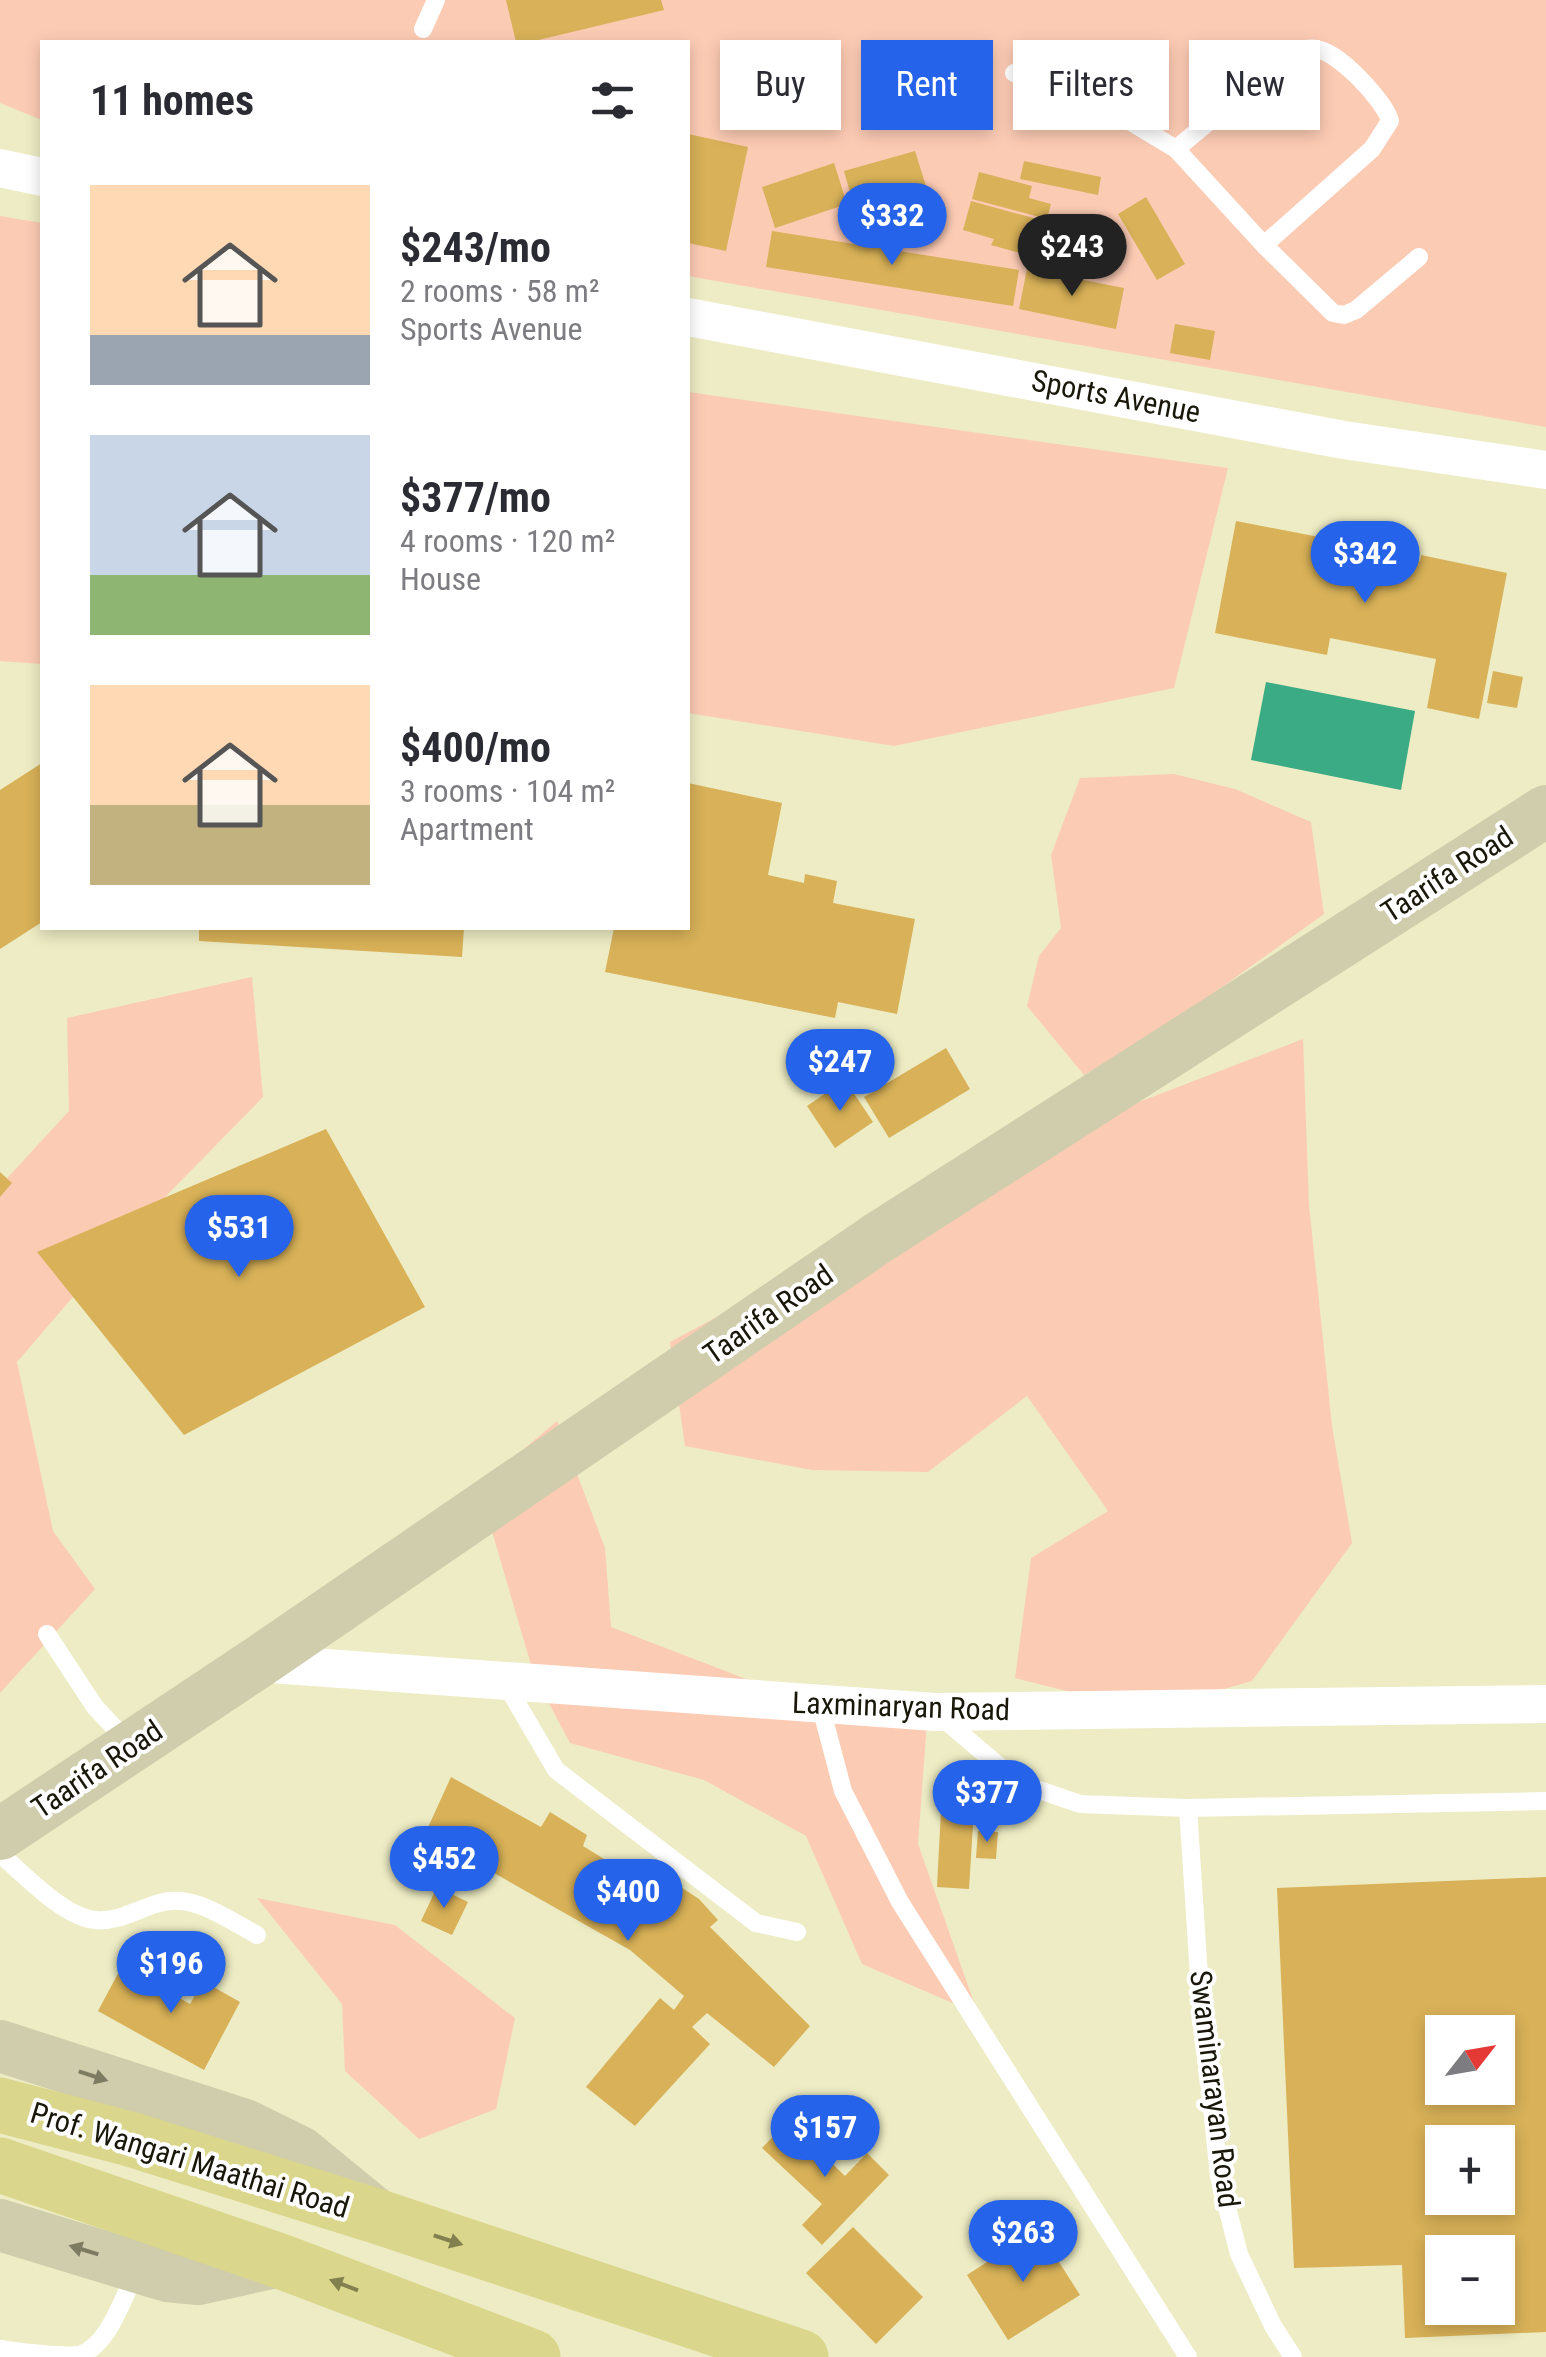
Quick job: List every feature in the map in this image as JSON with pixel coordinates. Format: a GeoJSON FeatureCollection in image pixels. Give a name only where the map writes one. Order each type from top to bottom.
{"type":"FeatureCollection","features":[{"type":"Feature","properties":{"kind":"main road","name":"Prof. Wangari Maathai Road"},"geometry":{"type":"LineString","coordinates":[[10,2107],[130,2138],[800,2357]]}},
{"type":"Feature","properties":{"kind":"main road","name":"Prof. Wangari Maathai Road"},"geometry":{"type":"LineString","coordinates":[[11,2168],[280,2260],[533,2357]]}},
{"type":"Feature","properties":{"kind":"street"},"geometry":{"type":"LineString","coordinates":[[0,168],[40,177]]}},
{"type":"Feature","properties":{"kind":"street","name":"Sports Avenue"},"geometry":{"type":"LineString","coordinates":[[690,317],[1344,440],[1546,470]]}},
{"type":"Feature","properties":{"kind":"street","name":"Taarifa Road"},"geometry":{"type":"LineString","coordinates":[[0,1834],[878,1238],[1546,811]]}},
{"type":"Feature","properties":{"kind":"street","name":"Laxminaryan Road"},"geometry":{"type":"LineString","coordinates":[[257,1663],[935,1712],[1546,1704]]}},
{"type":"Feature","properties":{"kind":"street","name":"Prof. Wangari Maathai Road"},"geometry":{"type":"LineString","coordinates":[[0,2046],[245,2124],[300,2152],[379,2217]]}},
{"type":"Feature","properties":{"kind":"street"},"geometry":{"type":"LineString","coordinates":[[0,2226],[167,2276],[198,2279],[280,2260]]}},
{"type":"Feature","properties":{"kind":"lane"},"geometry":{"type":"LineString","coordinates":[[423,30],[436,0]]}},
{"type":"Feature","properties":{"kind":"lane"},"geometry":{"type":"LineString","coordinates":[[1176,149],[1300,49],[1319,48],[1339,60],[1387,108],[1390,122],[1372,149],[1264,245]]}},
{"type":"Feature","properties":{"kind":"lane"},"geometry":{"type":"LineString","coordinates":[[1144,130],[1176,149],[1333,314],[1356,310],[1419,256]]}},
{"type":"Feature","properties":{"kind":"lane"},"geometry":{"type":"LineString","coordinates":[[47,1634],[95,1706],[131,1745]]}},
{"type":"Feature","properties":{"kind":"lane"},"geometry":{"type":"LineString","coordinates":[[504,1681],[556,1770],[756,1923],[798,1932]]}},
{"type":"Feature","properties":{"kind":"lane"},"geometry":{"type":"LineString","coordinates":[[820,1704],[844,1792],[900,1902],[1188,2357]]}},
{"type":"Feature","properties":{"kind":"lane"},"geometry":{"type":"LineString","coordinates":[[935,1712],[1019,1783],[1080,1804],[1188,1808],[1546,1801]]}},
{"type":"Feature","properties":{"kind":"lane","name":"Swaminarayan Road"},"geometry":{"type":"LineString","coordinates":[[1188,1808],[1200,1992],[1219,2176],[1239,2254],[1272,2326],[1293,2357]]}},
{"type":"Feature","properties":{"kind":"lane"},"geometry":{"type":"LineString","coordinates":[[0,1854],[66,1910],[95,1920],[130,1915],[159,1902],[184,1901],[205,1907],[257,1935]]}},
{"type":"Feature","properties":{"kind":"lane"},"geometry":{"type":"LineString","coordinates":[[0,2349],[80,2355],[100,2342],[138,2267]]}},
{"type":"Feature","properties":{"kind":"shaded area"},"geometry":{"type":"Polygon","coordinates":[[[0,0],[1546,0],[1546,427],[690,276],[690,40],[40,40],[40,119],[0,103],[0,0]]]}},
{"type":"Feature","properties":{"kind":"shaded area"},"geometry":{"type":"Polygon","coordinates":[[[0,216],[40,223],[40,664],[0,661],[0,216]]]}},
{"type":"Feature","properties":{"kind":"shaded area"},"geometry":{"type":"Polygon","coordinates":[[[690,392],[1228,468],[1174,688],[894,746],[690,713],[690,392]]]}},
{"type":"Feature","properties":{"kind":"shaded area"},"geometry":{"type":"Polygon","coordinates":[[[1266,682],[1415,711],[1401,790],[1251,760],[1266,682]]]}},
{"type":"Feature","properties":{"kind":"shaded area"},"geometry":{"type":"Polygon","coordinates":[[[1174,774],[1235,789],[1311,822],[1324,914],[1169,1025],[1084,1075],[1027,1006],[1039,956],[1061,928],[1051,855],[1080,778],[1174,774]]]}},
{"type":"Feature","properties":{"kind":"shaded area"},"geometry":{"type":"Polygon","coordinates":[[[252,977],[263,1097],[116,1247],[17,1362],[53,1531],[95,1589],[0,1693],[0,1186],[69,1111],[67,1018],[252,977]]]}},
{"type":"Feature","properties":{"kind":"shaded area"},"geometry":{"type":"Polygon","coordinates":[[[1303,1039],[1309,1205],[1332,1426],[1352,1543],[1252,1681],[1146,1711],[1015,1678],[1031,1558],[1108,1511],[1027,1396],[928,1472],[812,1470],[685,1446],[670,1342],[833,1255],[948,1175],[1303,1039]]]}},
{"type":"Feature","properties":{"kind":"shaded area"},"geometry":{"type":"Polygon","coordinates":[[[557,1421],[605,1548],[611,1627],[746,1679],[928,1708],[918,1844],[978,2014],[862,1964],[806,1836],[704,1780],[570,1743],[534,1675],[479,1487],[557,1421]]]}},
{"type":"Feature","properties":{"kind":"shaded area"},"geometry":{"type":"Polygon","coordinates":[[[257,1898],[395,1925],[515,2018],[496,2109],[419,2139],[345,2071],[342,2004],[257,1898]]]}},
{"type":"Feature","properties":{"kind":"building"},"geometry":{"type":"Polygon","coordinates":[[[506,0],[661,0],[664,10],[538,40],[516,40],[506,0]]]}},
{"type":"Feature","properties":{"kind":"building"},"geometry":{"type":"Polygon","coordinates":[[[690,134],[748,147],[726,251],[690,243],[690,134]]]}},
{"type":"Feature","properties":{"kind":"building"},"geometry":{"type":"Polygon","coordinates":[[[915,151],[926,186],[854,207],[844,171],[915,151]]]}},
{"type":"Feature","properties":{"kind":"building"},"geometry":{"type":"Polygon","coordinates":[[[1024,161],[1101,177],[1098,195],[1020,179],[1024,161]]]}},
{"type":"Feature","properties":{"kind":"building"},"geometry":{"type":"Polygon","coordinates":[[[834,163],[847,204],[775,228],[762,187],[834,163]]]}},
{"type":"Feature","properties":{"kind":"building"},"geometry":{"type":"Polygon","coordinates":[[[979,172],[1032,186],[1029,198],[1051,204],[1047,219],[972,199],[979,172]]]}},
{"type":"Feature","properties":{"kind":"building"},"geometry":{"type":"Polygon","coordinates":[[[1146,197],[1185,264],[1157,280],[1118,214],[1146,197]]]}},
{"type":"Feature","properties":{"kind":"building"},"geometry":{"type":"Polygon","coordinates":[[[971,201],[1113,240],[1104,276],[991,245],[994,239],[963,230],[971,201]]]}},
{"type":"Feature","properties":{"kind":"building"},"geometry":{"type":"Polygon","coordinates":[[[772,231],[1019,270],[1013,306],[766,267],[772,231]]]}},
{"type":"Feature","properties":{"kind":"building"},"geometry":{"type":"Polygon","coordinates":[[[1027,269],[1124,288],[1116,329],[1019,309],[1027,269]]]}},
{"type":"Feature","properties":{"kind":"building"},"geometry":{"type":"Polygon","coordinates":[[[1175,324],[1215,331],[1210,360],[1170,353],[1175,324]]]}},
{"type":"Feature","properties":{"kind":"building"},"geometry":{"type":"Polygon","coordinates":[[[1236,521],[1420,561],[1421,555],[1507,573],[1479,719],[1427,708],[1436,659],[1330,638],[1327,655],[1215,633],[1236,521]]]}},
{"type":"Feature","properties":{"kind":"building"},"geometry":{"type":"Polygon","coordinates":[[[1493,671],[1523,677],[1517,708],[1487,703],[1493,671]]]}},
{"type":"Feature","properties":{"kind":"building"},"geometry":{"type":"Polygon","coordinates":[[[40,764],[40,923],[0,949],[0,790],[40,764]]]}},
{"type":"Feature","properties":{"kind":"building"},"geometry":{"type":"Polygon","coordinates":[[[690,783],[782,803],[768,875],[804,883],[805,874],[837,881],[833,903],[915,919],[897,1014],[838,1002],[835,1018],[605,972],[614,930],[690,930],[690,783]]]}},
{"type":"Feature","properties":{"kind":"building"},"geometry":{"type":"Polygon","coordinates":[[[199,930],[464,930],[462,957],[199,941],[199,930]]]}},
{"type":"Feature","properties":{"kind":"building"},"geometry":{"type":"Polygon","coordinates":[[[946,1048],[970,1089],[889,1138],[864,1097],[946,1048]]]}},
{"type":"Feature","properties":{"kind":"building"},"geometry":{"type":"Polygon","coordinates":[[[845,1080],[873,1122],[835,1148],[807,1106],[845,1080]]]}},
{"type":"Feature","properties":{"kind":"building"},"geometry":{"type":"Polygon","coordinates":[[[326,1129],[425,1307],[184,1435],[37,1252],[326,1129]]]}},
{"type":"Feature","properties":{"kind":"building"},"geometry":{"type":"Polygon","coordinates":[[[0,1172],[12,1183],[0,1197],[0,1172]]]}},
{"type":"Feature","properties":{"kind":"building"},"geometry":{"type":"Polygon","coordinates":[[[451,1777],[541,1827],[550,1812],[587,1835],[583,1846],[643,1883],[649,1866],[699,1899],[718,1920],[710,1927],[810,2026],[774,2067],[707,2013],[692,2027],[710,2044],[635,2126],[586,2087],[660,1998],[674,2010],[684,1996],[630,1950],[425,1834],[451,1777]]]}},
{"type":"Feature","properties":{"kind":"building"},"geometry":{"type":"Polygon","coordinates":[[[942,1791],[975,1793],[969,1889],[937,1887],[942,1791]]]}},
{"type":"Feature","properties":{"kind":"building"},"geometry":{"type":"Polygon","coordinates":[[[978,1831],[998,1832],[996,1859],[976,1858],[978,1831]]]}},
{"type":"Feature","properties":{"kind":"building"},"geometry":{"type":"Polygon","coordinates":[[[1546,1877],[1546,2332],[1405,2338],[1402,2265],[1294,2268],[1277,1888],[1546,1877]]]}},
{"type":"Feature","properties":{"kind":"building"},"geometry":{"type":"Polygon","coordinates":[[[437,1887],[468,1902],[452,1935],[421,1921],[437,1887]]]}},
{"type":"Feature","properties":{"kind":"building"},"geometry":{"type":"Polygon","coordinates":[[[122,1966],[190,2004],[203,1981],[240,2002],[204,2070],[98,2011],[122,1966]]]}},
{"type":"Feature","properties":{"kind":"building"},"geometry":{"type":"Polygon","coordinates":[[[788,2121],[845,2176],[867,2153],[889,2175],[822,2245],[802,2225],[822,2204],[762,2148],[788,2121]]]}},
{"type":"Feature","properties":{"kind":"building"},"geometry":{"type":"Polygon","coordinates":[[[853,2227],[923,2297],[876,2344],[806,2273],[853,2227]]]}},
{"type":"Feature","properties":{"kind":"building"},"geometry":{"type":"Polygon","coordinates":[[[1038,2229],[1080,2295],[1008,2340],[967,2275],[1038,2229]]]}}]}
